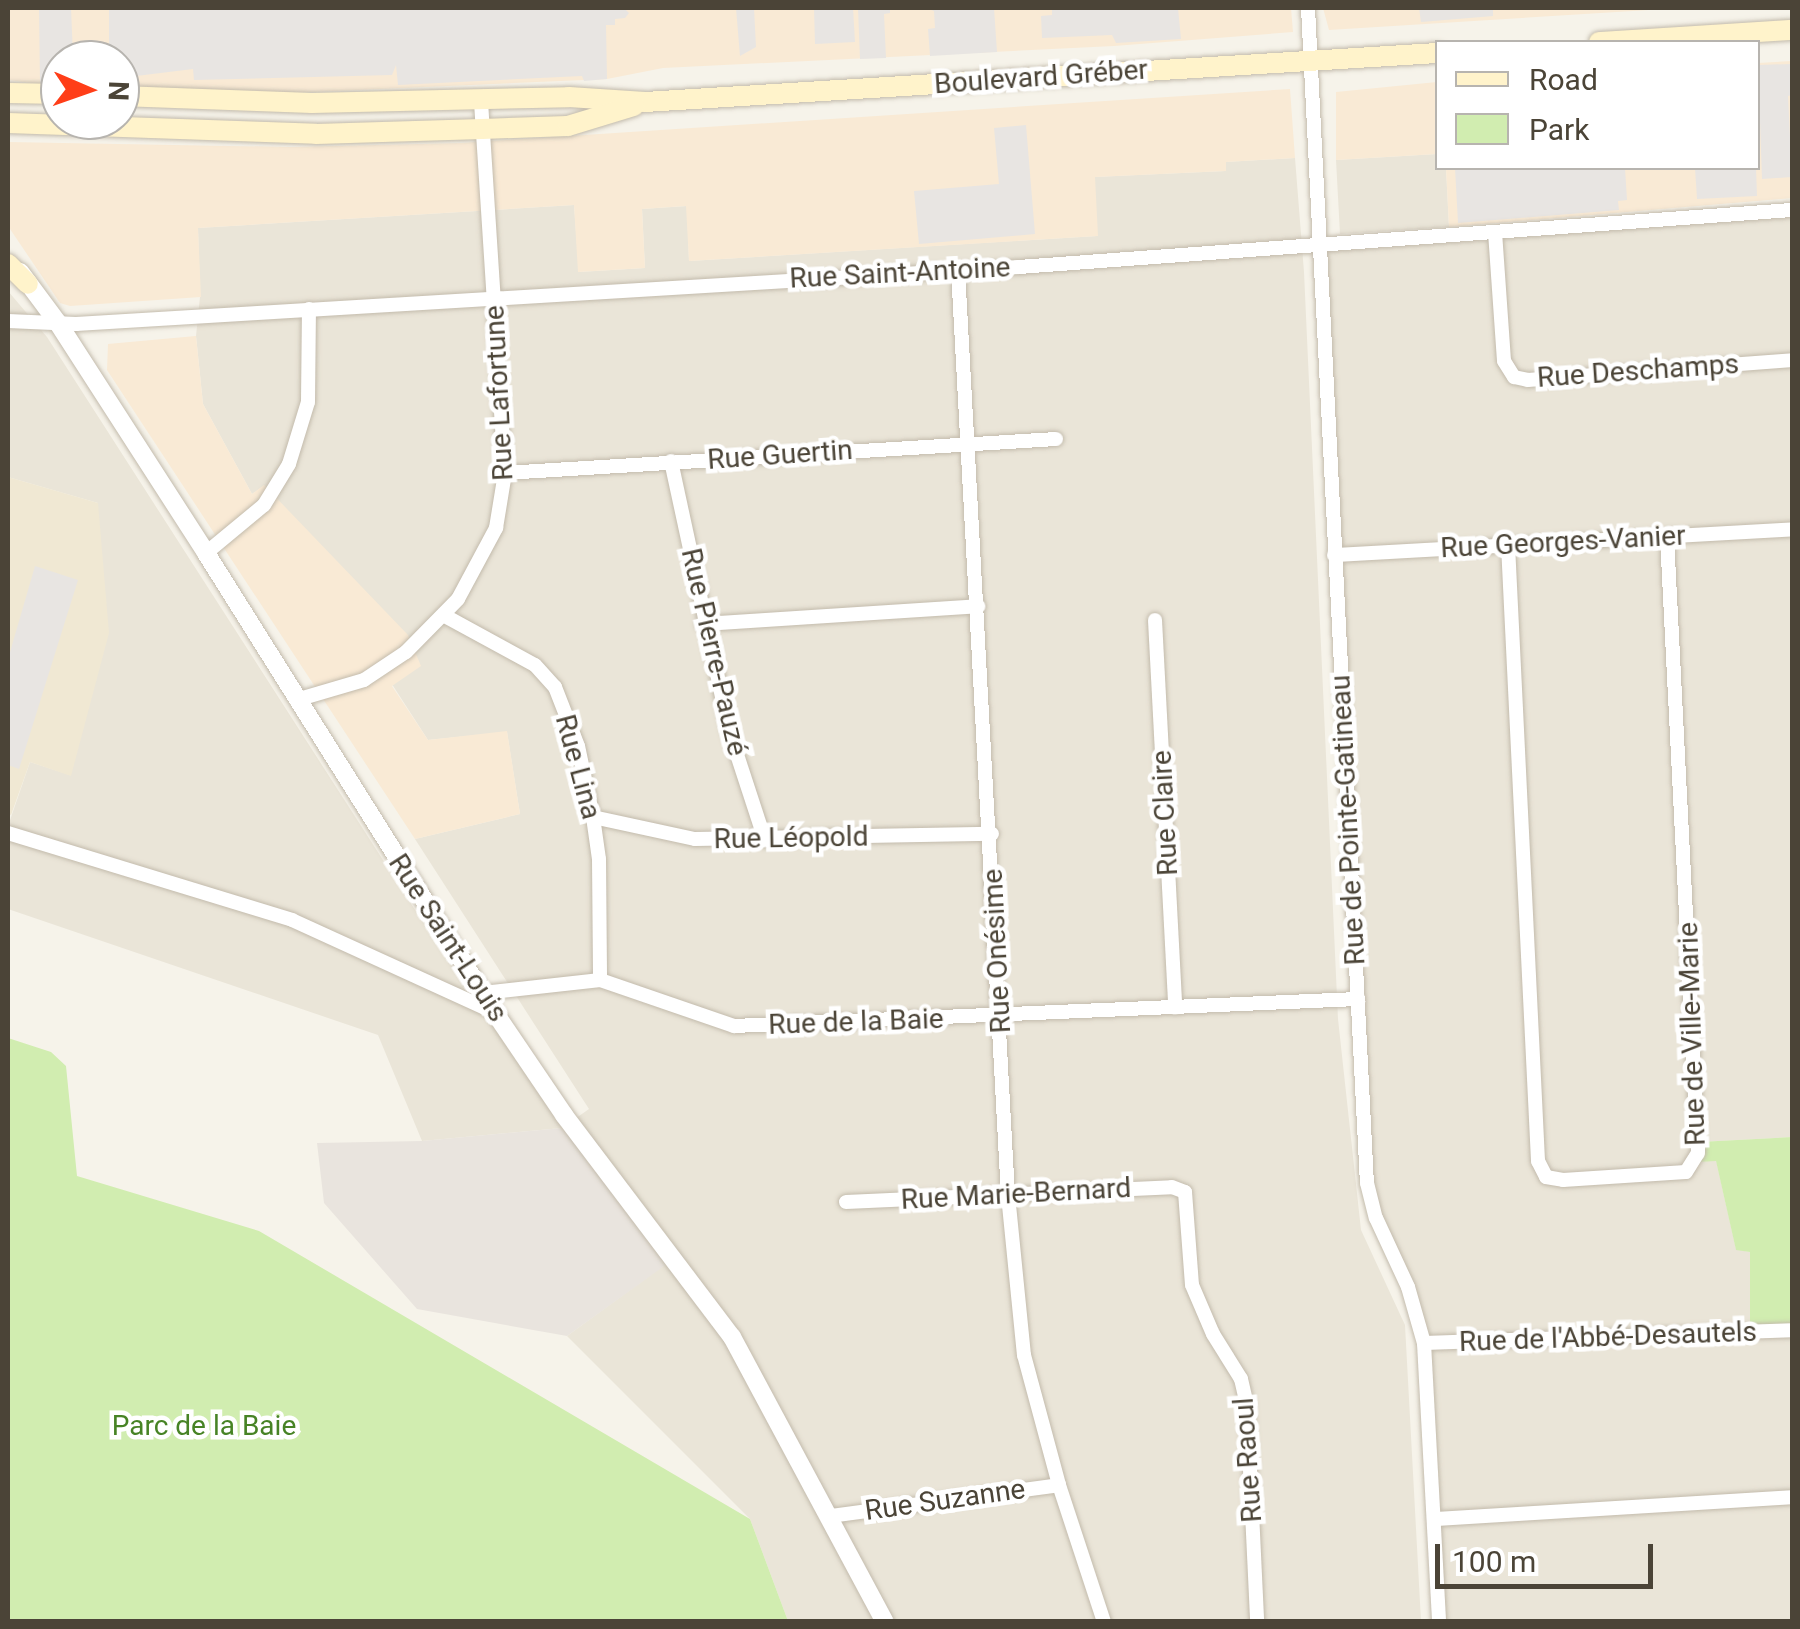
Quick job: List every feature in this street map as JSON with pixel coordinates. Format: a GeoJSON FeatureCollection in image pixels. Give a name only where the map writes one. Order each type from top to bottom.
{"type":"FeatureCollection","features":[{"type":"Feature","properties":{"kind":"main road"},"geometry":{"type":"LineString","coordinates":[[1631,40],[1792,30]]}},
{"type":"Feature","properties":{"kind":"main road","name":"Boulevard Gréber"},"geometry":{"type":"LineString","coordinates":[[140,97],[312,103],[569,97],[646,102],[1435,52]]}},
{"type":"Feature","properties":{"kind":"main road"},"geometry":{"type":"LineString","coordinates":[[8,93],[40,94]]}},
{"type":"Feature","properties":{"kind":"main road","name":"Boulevard Gréber"},"geometry":{"type":"LineString","coordinates":[[8,123],[316,134],[482,130],[568,126],[646,102]]}},
{"type":"Feature","properties":{"kind":"main road"},"geometry":{"type":"LineString","coordinates":[[8,264],[28,284]]}},
{"type":"Feature","properties":{"kind":"street","name":"Rue de Pointe-Gatineau"},"geometry":{"type":"LineString","coordinates":[[1308,8],[1367,1183],[1376,1218],[1408,1287],[1424,1343],[1440,1622]]}},
{"type":"Feature","properties":{"kind":"street","name":"Rue Lafortune"},"geometry":{"type":"LineString","coordinates":[[296,700],[364,680],[406,652],[445,616],[480,565],[496,528],[505,473],[481,100]]}},
{"type":"Feature","properties":{"kind":"street","name":"Rue Saint-Antoine"},"geometry":{"type":"LineString","coordinates":[[8,321],[58,323],[494,299],[1792,210]]}},
{"type":"Feature","properties":{"kind":"street","name":"Rue Deschamps"},"geometry":{"type":"LineString","coordinates":[[1495,232],[1504,361],[1514,377],[1528,380],[1792,360]]}},
{"type":"Feature","properties":{"kind":"street","name":"Rue Saint-Louis"},"geometry":{"type":"LineString","coordinates":[[8,256],[58,323],[206,553],[495,1013],[564,1116],[732,1338],[831,1516],[884,1622]]}},
{"type":"Feature","properties":{"kind":"street","name":"Rue Onésime"},"geometry":{"type":"LineString","coordinates":[[958,270],[971,443],[1008,1196],[1024,1355],[1059,1485],[1104,1622]]}},
{"type":"Feature","properties":{"kind":"street"},"geometry":{"type":"LineString","coordinates":[[206,553],[264,506],[289,464],[308,402],[309,309]]}},
{"type":"Feature","properties":{"kind":"street","name":"Rue Guertin"},"geometry":{"type":"LineString","coordinates":[[505,473],[1056,439]]}},
{"type":"Feature","properties":{"kind":"street","name":"Rue Pierre-Pauzé"},"geometry":{"type":"LineString","coordinates":[[671,461],[703,624],[729,730],[765,840]]}},
{"type":"Feature","properties":{"kind":"street","name":"Rue Georges-Vanier"},"geometry":{"type":"LineString","coordinates":[[1334,554],[1792,529]]}},
{"type":"Feature","properties":{"kind":"street","name":"Rue de Ville-Marie"},"geometry":{"type":"LineString","coordinates":[[1508,545],[1538,1161],[1546,1177],[1563,1180],[1686,1172],[1698,1153],[1667,536]]}},
{"type":"Feature","properties":{"kind":"street"},"geometry":{"type":"LineString","coordinates":[[703,624],[978,606]]}},
{"type":"Feature","properties":{"kind":"street","name":"Rue Lina"},"geometry":{"type":"LineString","coordinates":[[445,616],[535,665],[555,688],[578,746],[593,817],[599,859],[600,980]]}},
{"type":"Feature","properties":{"kind":"street","name":"Rue Claire"},"geometry":{"type":"LineString","coordinates":[[1155,620],[1175,1007]]}},
{"type":"Feature","properties":{"kind":"street","name":"Rue Léopold"},"geometry":{"type":"LineString","coordinates":[[593,817],[695,839],[992,834]]}},
{"type":"Feature","properties":{"kind":"street"},"geometry":{"type":"LineString","coordinates":[[8,833],[292,920],[495,1013]]}},
{"type":"Feature","properties":{"kind":"street","name":"Rue de la Baie"},"geometry":{"type":"LineString","coordinates":[[483,993],[600,980],[734,1026],[1358,999]]}},
{"type":"Feature","properties":{"kind":"street","name":"Rue Marie-Bernard"},"geometry":{"type":"LineString","coordinates":[[846,1202],[1172,1186],[1184,1192]]}},
{"type":"Feature","properties":{"kind":"street","name":"Rue Raoul"},"geometry":{"type":"LineString","coordinates":[[1184,1192],[1192,1285],[1213,1334],[1241,1379],[1247,1406],[1258,1622]]}},
{"type":"Feature","properties":{"kind":"street","name":"Rue de l'Abbé-Desautels"},"geometry":{"type":"LineString","coordinates":[[1424,1343],[1792,1330]]}},
{"type":"Feature","properties":{"kind":"street","name":"Rue Suzanne"},"geometry":{"type":"LineString","coordinates":[[831,1516],[1059,1485]]}},
{"type":"Feature","properties":{"kind":"street"},"geometry":{"type":"LineString","coordinates":[[1435,1519],[1792,1497]]}},
{"type":"Feature","properties":{"kind":"shaded area"},"geometry":{"type":"Polygon","coordinates":[[[8,8],[1291,8],[1293,32],[1114,46],[663,68],[607,79],[290,93],[140,89],[140,40],[40,40],[40,84],[8,80],[8,8]]]}},
{"type":"Feature","properties":{"kind":"shaded area"},"geometry":{"type":"Polygon","coordinates":[[[39,8],[71,8],[72,40],[40,40],[40,84],[39,8]]]}},
{"type":"Feature","properties":{"kind":"shaded area"},"geometry":{"type":"Polygon","coordinates":[[[109,8],[624,8],[629,13],[625,18],[615,19],[615,25],[606,25],[607,79],[584,81],[582,76],[398,85],[396,65],[392,75],[194,80],[193,69],[140,76],[140,40],[109,40],[109,8]]]}},
{"type":"Feature","properties":{"kind":"shaded area"},"geometry":{"type":"Polygon","coordinates":[[[736,8],[754,8],[756,47],[740,56],[736,8]]]}},
{"type":"Feature","properties":{"kind":"shaded area"},"geometry":{"type":"Polygon","coordinates":[[[814,8],[853,8],[855,42],[815,44],[814,8]]]}},
{"type":"Feature","properties":{"kind":"shaded area"},"geometry":{"type":"Polygon","coordinates":[[[858,8],[890,8],[890,13],[884,14],[886,58],[860,59],[858,8]]]}},
{"type":"Feature","properties":{"kind":"shaded area"},"geometry":{"type":"Polygon","coordinates":[[[926,8],[994,8],[997,52],[930,56],[928,29],[935,28],[934,11],[926,8]]]}},
{"type":"Feature","properties":{"kind":"shaded area"},"geometry":{"type":"Polygon","coordinates":[[[1052,8],[1178,8],[1181,39],[1116,43],[1112,35],[1042,38],[1041,16],[1052,15],[1052,8]]]}},
{"type":"Feature","properties":{"kind":"shaded area"},"geometry":{"type":"Polygon","coordinates":[[[1323,8],[1681,8],[1329,30],[1323,8]]]}},
{"type":"Feature","properties":{"kind":"shaded area"},"geometry":{"type":"Polygon","coordinates":[[[1419,8],[1505,8],[1493,9],[1493,16],[1421,22],[1419,8]]]}},
{"type":"Feature","properties":{"kind":"shaded area"},"geometry":{"type":"Polygon","coordinates":[[[1792,61],[1792,198],[1449,227],[1446,170],[1760,170],[1760,63],[1792,61]]]}},
{"type":"Feature","properties":{"kind":"shaded area"},"geometry":{"type":"Polygon","coordinates":[[[1792,64],[1792,95],[1788,96],[1792,177],[1762,179],[1760,65],[1792,64]]]}},
{"type":"Feature","properties":{"kind":"shaded area"},"geometry":{"type":"Polygon","coordinates":[[[1435,82],[1435,154],[1336,160],[1336,92],[1435,82]]]}},
{"type":"Feature","properties":{"kind":"shaded area"},"geometry":{"type":"Polygon","coordinates":[[[1290,89],[1295,158],[1226,162],[1226,171],[1095,177],[1098,236],[689,261],[686,206],[642,209],[645,268],[578,272],[574,205],[198,228],[201,297],[70,306],[60,303],[8,226],[8,142],[291,147],[461,143],[1290,89]]]}},
{"type":"Feature","properties":{"kind":"shaded area"},"geometry":{"type":"Polygon","coordinates":[[[1026,125],[1035,234],[919,244],[914,191],[999,184],[994,128],[1026,125]]]}},
{"type":"Feature","properties":{"kind":"shaded area"},"geometry":{"type":"Polygon","coordinates":[[[1435,154],[1435,170],[1446,170],[1449,227],[1340,234],[1336,160],[1435,154]]]}},
{"type":"Feature","properties":{"kind":"shaded area"},"geometry":{"type":"Polygon","coordinates":[[[1295,158],[1304,272],[1338,1019],[1361,1230],[1405,1325],[1421,1621],[788,1621],[750,1519],[567,1336],[674,1258],[562,1128],[589,1109],[415,839],[520,814],[507,732],[428,740],[264,486],[252,494],[203,404],[196,336],[200,297],[198,228],[574,205],[579,272],[645,268],[642,209],[687,206],[689,261],[1097,236],[1094,177],[1225,171],[1225,162],[1295,158]]]}},
{"type":"Feature","properties":{"kind":"shaded area"},"geometry":{"type":"Polygon","coordinates":[[[1455,170],[1625,170],[1627,200],[1618,201],[1619,210],[1458,223],[1455,170]]]}},
{"type":"Feature","properties":{"kind":"shaded area"},"geometry":{"type":"Polygon","coordinates":[[[1695,170],[1756,170],[1757,196],[1697,199],[1695,170]]]}},
{"type":"Feature","properties":{"kind":"shaded area"},"geometry":{"type":"Polygon","coordinates":[[[1792,210],[1792,1137],[1699,1142],[1698,1162],[1716,1160],[1736,1249],[1750,1252],[1750,1332],[1792,1330],[1792,1621],[1439,1621],[1424,1343],[1376,1218],[1319,245],[1792,210]]]}},
{"type":"Feature","properties":{"kind":"shaded area"},"geometry":{"type":"Polygon","coordinates":[[[8,291],[47,337],[444,955],[562,1128],[422,1141],[378,1035],[8,909],[8,826],[30,762],[70,775],[98,503],[8,477],[8,291]]]}},
{"type":"Feature","properties":{"kind":"shaded area"},"geometry":{"type":"Polygon","coordinates":[[[196,336],[203,404],[252,494],[264,485],[408,635],[421,666],[392,686],[428,740],[507,731],[520,814],[415,839],[107,370],[108,344],[196,336]]]}},
{"type":"Feature","properties":{"kind":"shaded area"},"geometry":{"type":"Polygon","coordinates":[[[8,477],[98,503],[109,633],[71,776],[30,762],[11,815],[8,814],[8,477]]]}},
{"type":"Feature","properties":{"kind":"shaded area"},"geometry":{"type":"Polygon","coordinates":[[[35,566],[78,580],[19,769],[8,765],[8,659],[35,566]]]}},
{"type":"Feature","properties":{"kind":"shaded area"},"geometry":{"type":"Polygon","coordinates":[[[562,1128],[674,1259],[567,1336],[417,1309],[324,1203],[317,1143],[422,1141],[562,1128]]]}},
{"type":"Feature","properties":{"kind":"green space","name":"Parc de la Baie"},"geometry":{"type":"Polygon","coordinates":[[[8,1038],[51,1052],[66,1066],[77,1176],[259,1231],[750,1519],[788,1621],[8,1621],[8,1038]]]}},
{"type":"Feature","properties":{"kind":"green space"},"geometry":{"type":"Polygon","coordinates":[[[1792,1137],[1792,1330],[1750,1332],[1750,1252],[1736,1250],[1716,1161],[1697,1162],[1699,1142],[1792,1137]]]}}]}
